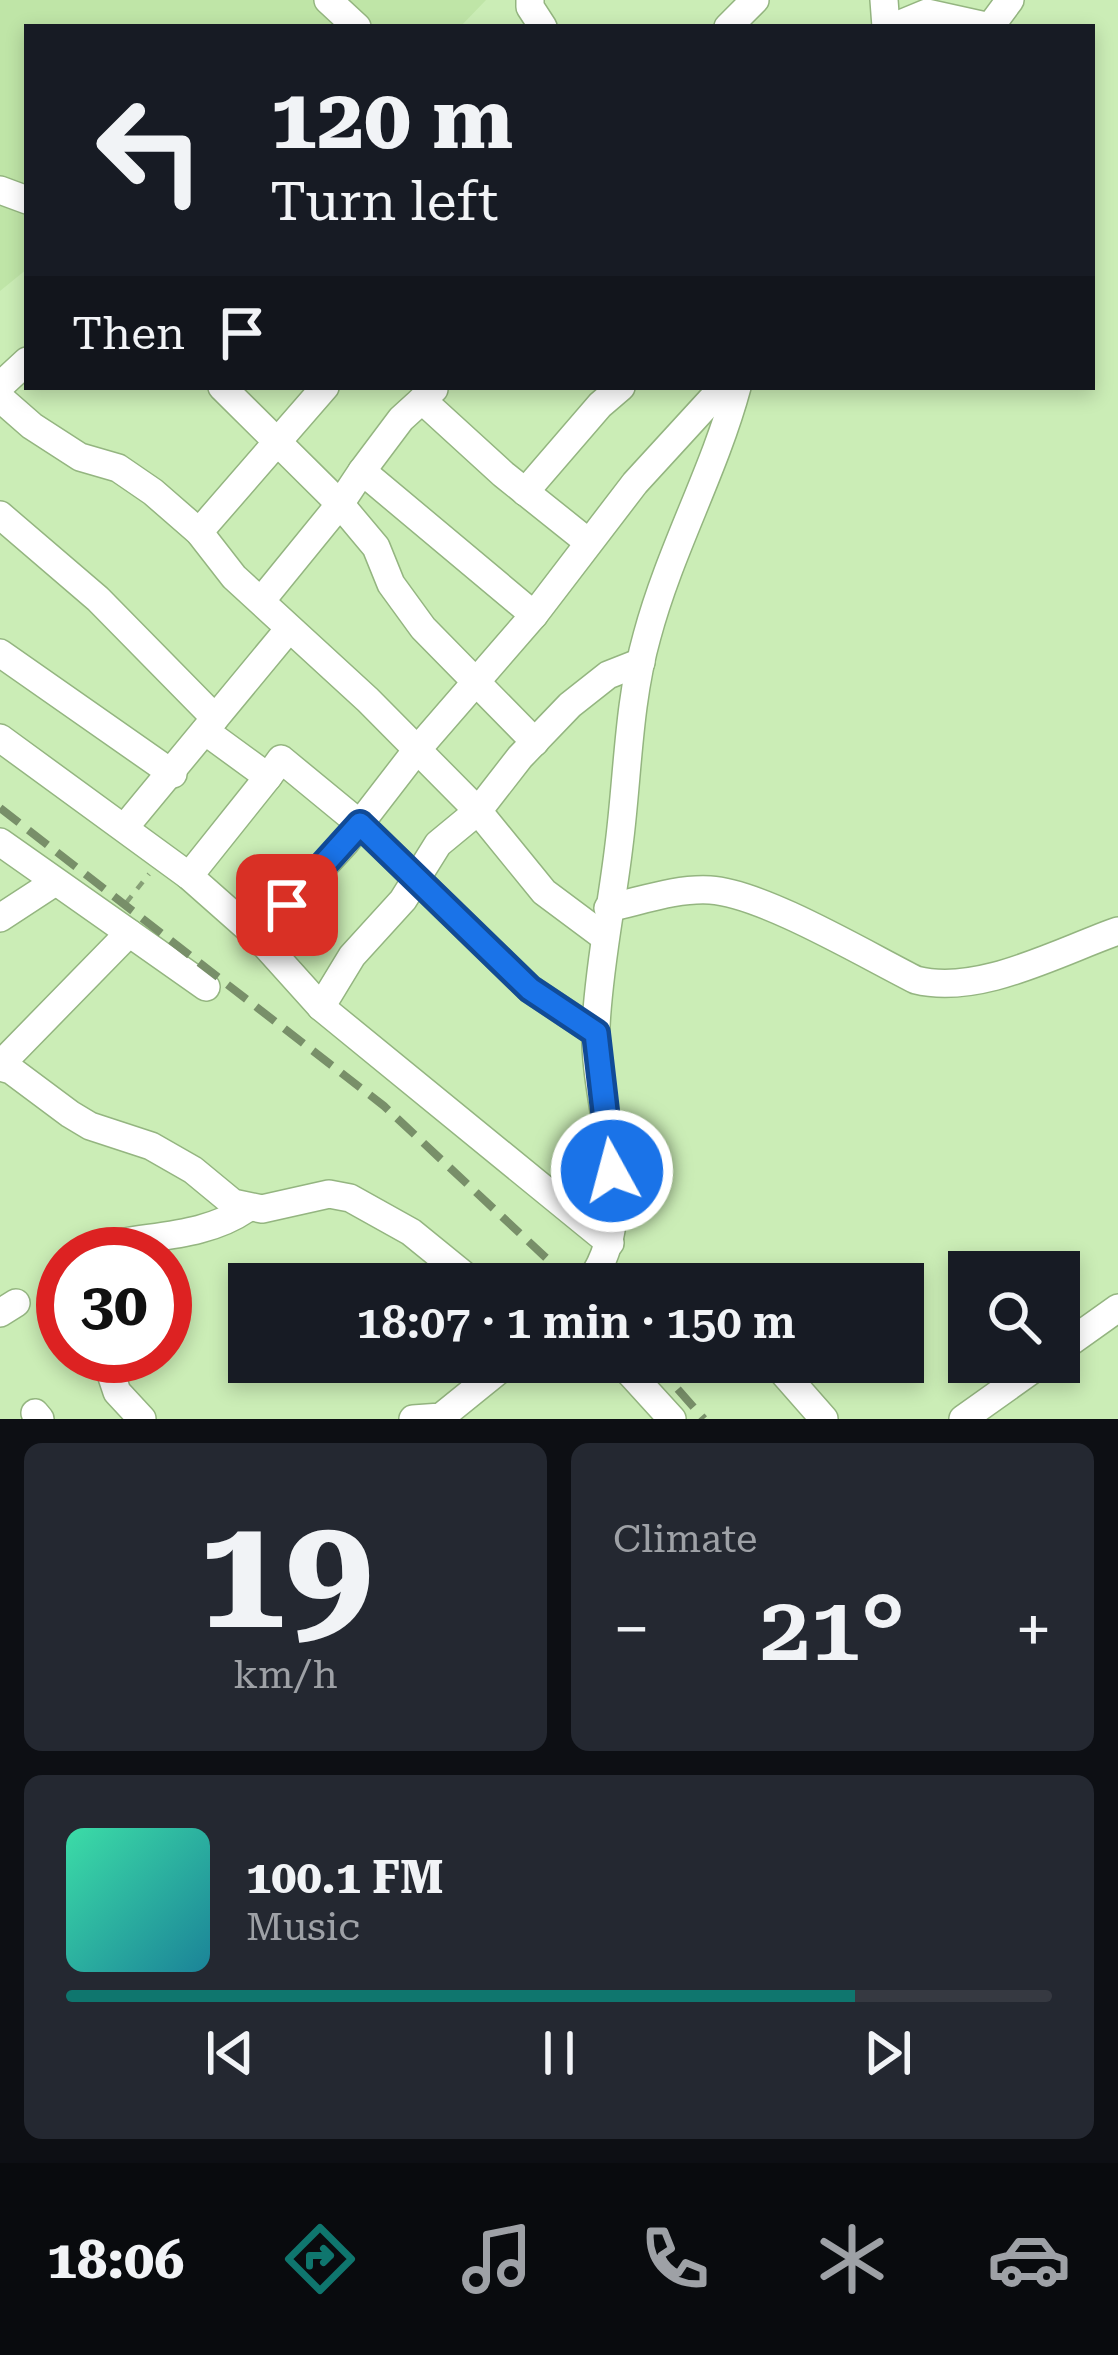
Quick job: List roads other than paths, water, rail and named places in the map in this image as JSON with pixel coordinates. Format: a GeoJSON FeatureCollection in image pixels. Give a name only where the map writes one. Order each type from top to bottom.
{"type":"FeatureCollection","features":[{"type":"Feature","properties":{"kind":"street"},"geometry":{"type":"LineString","coordinates":[[328,0],[354,24]]}},
{"type":"Feature","properties":{"kind":"street"},"geometry":{"type":"LineString","coordinates":[[731,24],[755,0]]}},
{"type":"Feature","properties":{"kind":"street"},"geometry":{"type":"LineString","coordinates":[[898,24],[927,13],[976,24]]}},
{"type":"Feature","properties":{"kind":"street"},"geometry":{"type":"LineString","coordinates":[[0,386],[24,364]]}},
{"type":"Feature","properties":{"kind":"street"},"geometry":{"type":"LineString","coordinates":[[225,390],[340,504],[376,547],[392,584],[423,628],[535,742]]}},
{"type":"Feature","properties":{"kind":"street"},"geometry":{"type":"LineString","coordinates":[[199,532],[323,390]]}},
{"type":"Feature","properties":{"kind":"street"},"geometry":{"type":"LineString","coordinates":[[258,937],[360,824],[534,615],[588,542],[720,390]]}},
{"type":"Feature","properties":{"kind":"street"},"geometry":{"type":"LineString","coordinates":[[601,1263],[612,1171],[596,1033],[641,662],[667,570],[728,423],[736,390]]}},
{"type":"Feature","properties":{"kind":"street"},"geometry":{"type":"LineString","coordinates":[[261,601],[401,419],[429,393],[525,492],[588,542]]}},
{"type":"Feature","properties":{"kind":"street"},"geometry":{"type":"LineString","coordinates":[[525,492],[601,393]]}},
{"type":"Feature","properties":{"kind":"street"},"geometry":{"type":"LineString","coordinates":[[0,398],[80,457],[118,468],[153,491],[199,532],[234,577],[354,686],[478,811],[544,892],[606,922],[685,891],[714,890],[750,898],[916,980],[937,985],[980,981],[1118,931]]}},
{"type":"Feature","properties":{"kind":"street"},"geometry":{"type":"LineString","coordinates":[[362,471],[534,615]]}},
{"type":"Feature","properties":{"kind":"street"},"geometry":{"type":"LineString","coordinates":[[0,515],[98,599],[210,724],[268,777]]}},
{"type":"Feature","properties":{"kind":"street"},"geometry":{"type":"LineString","coordinates":[[125,827],[288,630]]}},
{"type":"Feature","properties":{"kind":"street"},"geometry":{"type":"LineString","coordinates":[[0,653],[172,774]]}},
{"type":"Feature","properties":{"kind":"street"},"geometry":{"type":"LineString","coordinates":[[321,1007],[352,956],[416,880],[438,844],[478,811],[570,705],[608,675],[641,662]]}},
{"type":"Feature","properties":{"kind":"street"},"geometry":{"type":"LineString","coordinates":[[0,738],[189,876],[258,937],[321,1007],[600,1263]]}},
{"type":"Feature","properties":{"kind":"street"},"geometry":{"type":"LineString","coordinates":[[189,876],[281,759],[360,824],[530,989],[596,1033]]}},
{"type":"Feature","properties":{"kind":"street"},"geometry":{"type":"LineString","coordinates":[[0,842],[206,987]]}},
{"type":"Feature","properties":{"kind":"street"},"geometry":{"type":"LineString","coordinates":[[0,918],[55,882]]}},
{"type":"Feature","properties":{"kind":"street"},"geometry":{"type":"LineString","coordinates":[[120,927],[0,1066],[90,1126],[152,1146],[246,1209],[329,1194],[350,1198],[412,1232],[450,1263]]}},
{"type":"Feature","properties":{"kind":"street"},"geometry":{"type":"LineString","coordinates":[[192,1231],[231,1220],[246,1209]]}},
{"type":"Feature","properties":{"kind":"street"},"geometry":{"type":"LineString","coordinates":[[1080,1336],[1118,1308]]}},
{"type":"Feature","properties":{"kind":"street"},"geometry":{"type":"LineString","coordinates":[[114,1383],[142,1419]]}},
{"type":"Feature","properties":{"kind":"street"},"geometry":{"type":"LineString","coordinates":[[427,1418],[485,1383]]}},
{"type":"Feature","properties":{"kind":"street"},"geometry":{"type":"LineString","coordinates":[[639,1383],[672,1419]]}},
{"type":"Feature","properties":{"kind":"street"},"geometry":{"type":"LineString","coordinates":[[792,1383],[824,1419]]}},
{"type":"Feature","properties":{"kind":"street"},"geometry":{"type":"LineString","coordinates":[[963,1419],[1014,1383]]}},
{"type":"Feature","properties":{"kind":"railway"},"geometry":{"type":"LineString","coordinates":[[0,808],[384,1106],[552,1263]]}},
{"type":"Feature","properties":{"kind":"railway"},"geometry":{"type":"LineString","coordinates":[[672,1383],[704,1419]]}}]}
